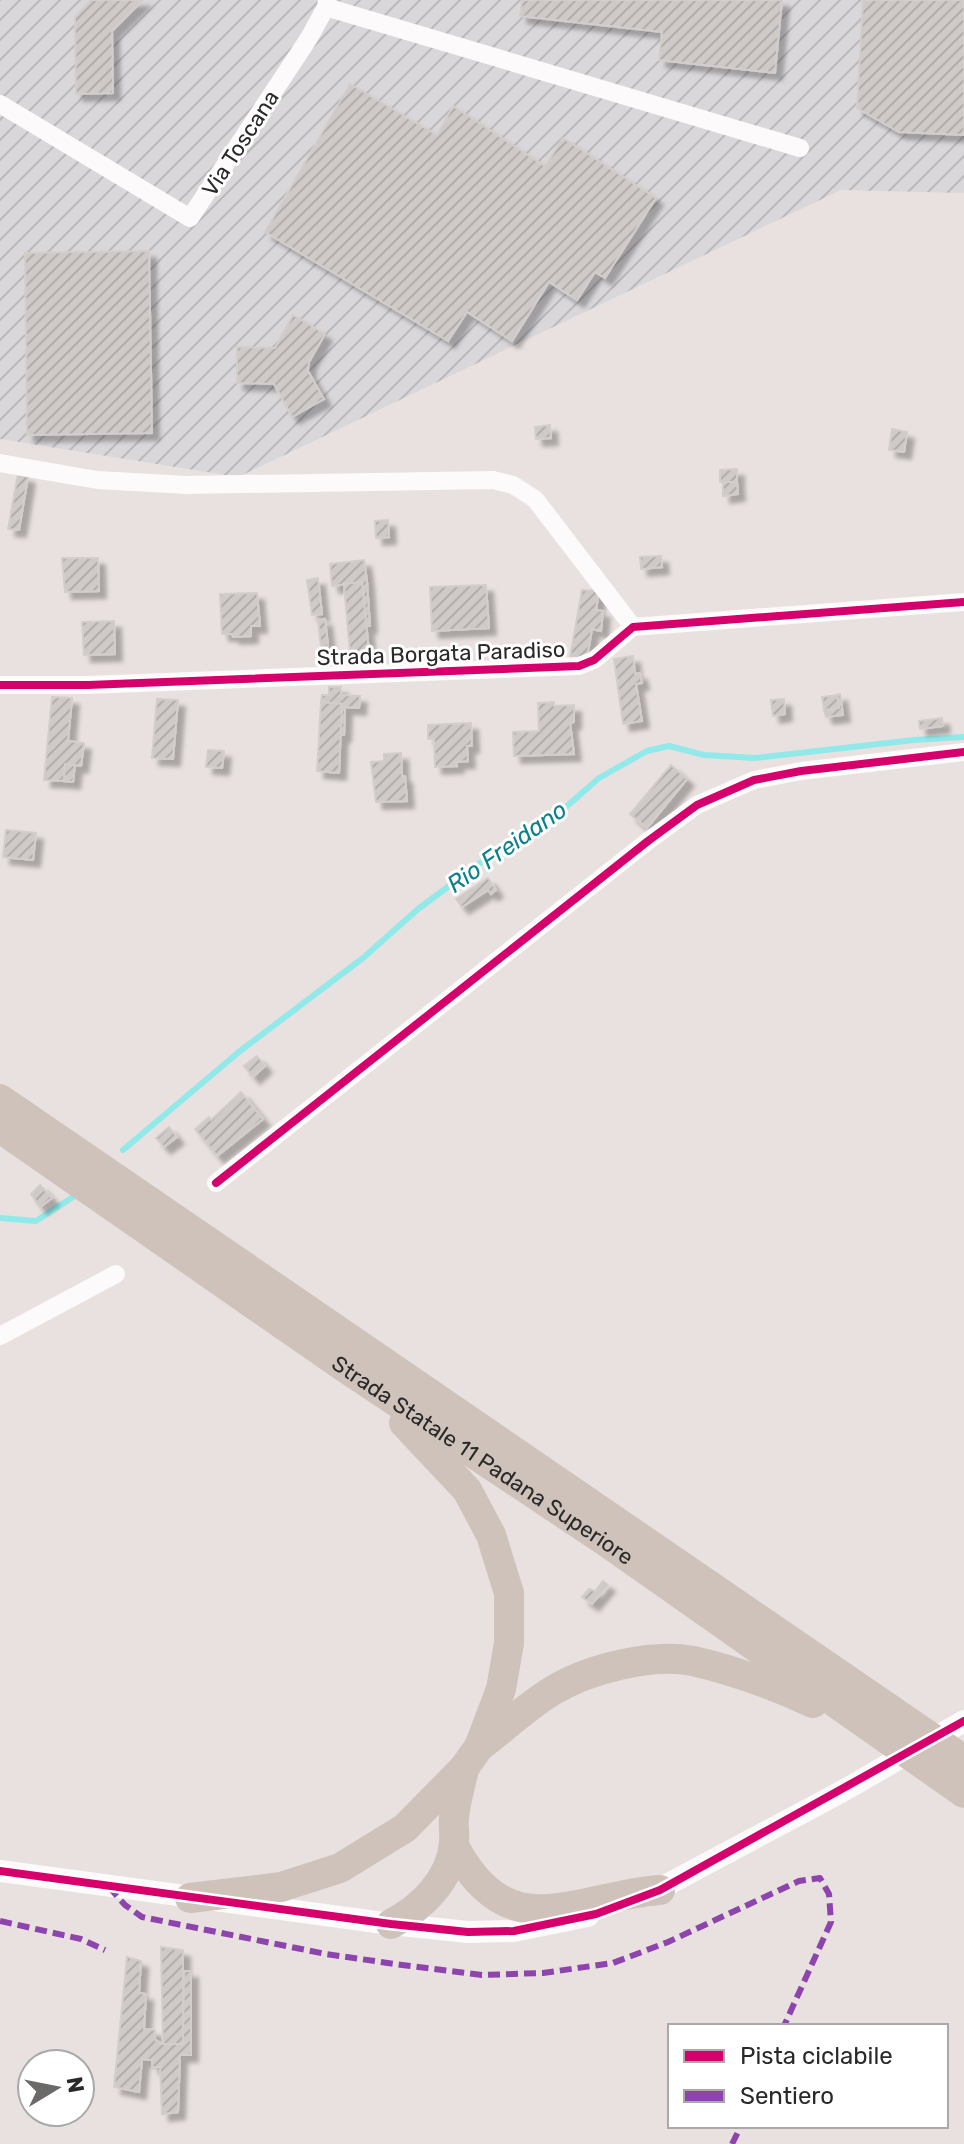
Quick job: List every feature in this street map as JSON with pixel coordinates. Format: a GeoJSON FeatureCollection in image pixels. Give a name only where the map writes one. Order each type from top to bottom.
{"type":"FeatureCollection","features":[{"type":"Feature","properties":{"kind":"highway","name":"Strada Statale 11 Padana Superiore"},"geometry":{"type":"LineString","coordinates":[[0,1099],[964,1760]]}},
{"type":"Feature","properties":{"kind":"highway","name":"Strada Statale 11 Padana Superiore"},"geometry":{"type":"LineString","coordinates":[[0,1128],[344,1367],[608,1543],[964,1793]]}},
{"type":"Feature","properties":{"kind":"highway"},"geometry":{"type":"LineString","coordinates":[[344,1367],[421,1439],[467,1490],[491,1535],[509,1593],[509,1643],[501,1689],[472,1758],[454,1817],[454,1846],[443,1875],[430,1896],[413,1913],[391,1924]]}},
{"type":"Feature","properties":{"kind":"highway"},"geometry":{"type":"LineString","coordinates":[[190,1898],[281,1887],[340,1868],[405,1828],[472,1758],[552,1691],[590,1673],[642,1661],[691,1661],[784,1690],[869,1728]]}},
{"type":"Feature","properties":{"kind":"highway"},"geometry":{"type":"LineString","coordinates":[[454,1846],[466,1869],[481,1887],[522,1909],[549,1911],[633,1892],[660,1890]]}},
{"type":"Feature","properties":{"kind":"street","name":"Via Toscana"},"geometry":{"type":"LineString","coordinates":[[0,104],[190,218],[309,38],[326,3]]}},
{"type":"Feature","properties":{"kind":"street"},"geometry":{"type":"LineString","coordinates":[[326,3],[800,148]]}},
{"type":"Feature","properties":{"kind":"street"},"geometry":{"type":"LineString","coordinates":[[0,463],[97,480],[187,485],[493,480],[513,485],[535,499],[633,627],[964,602]]}},
{"type":"Feature","properties":{"kind":"street","name":"Strada Borgata Paradiso"},"geometry":{"type":"LineString","coordinates":[[0,685],[88,685],[579,666],[594,660],[633,627]]}},
{"type":"Feature","properties":{"kind":"street"},"geometry":{"type":"LineString","coordinates":[[216,1183],[697,805],[754,780],[801,771],[964,752]]}},
{"type":"Feature","properties":{"kind":"street"},"geometry":{"type":"LineString","coordinates":[[0,1336],[116,1274]]}},
{"type":"Feature","properties":{"kind":"street"},"geometry":{"type":"LineString","coordinates":[[0,1871],[391,1924],[468,1932],[514,1931],[596,1914],[660,1890],[964,1721]]}},
{"type":"Feature","properties":{"kind":"shaded area"},"geometry":{"type":"Polygon","coordinates":[[[0,0],[964,0],[964,193],[841,190],[238,477],[0,439],[0,0]]]}},
{"type":"Feature","properties":{"kind":"building"},"geometry":{"type":"Polygon","coordinates":[[[91,0],[143,0],[112,31],[113,93],[76,94],[75,17],[91,0]]]}},
{"type":"Feature","properties":{"kind":"building"},"geometry":{"type":"Polygon","coordinates":[[[522,0],[782,0],[775,73],[659,60],[662,32],[520,16],[522,0]]]}},
{"type":"Feature","properties":{"kind":"building"},"geometry":{"type":"Polygon","coordinates":[[[863,0],[964,0],[964,135],[899,132],[857,108],[863,0]]]}},
{"type":"Feature","properties":{"kind":"building"},"geometry":{"type":"Polygon","coordinates":[[[350,84],[437,135],[453,106],[545,166],[563,138],[656,198],[605,278],[595,272],[577,300],[549,282],[512,341],[467,312],[448,341],[265,232],[350,84]]]}},
{"type":"Feature","properties":{"kind":"building"},"geometry":{"type":"Polygon","coordinates":[[[149,251],[152,433],[27,435],[25,253],[149,251]]]}},
{"type":"Feature","properties":{"kind":"building"},"geometry":{"type":"Polygon","coordinates":[[[293,315],[325,334],[309,362],[308,371],[324,399],[292,417],[274,384],[237,383],[237,347],[275,348],[293,315]]]}},
{"type":"Feature","properties":{"kind":"building"},"geometry":{"type":"Polygon","coordinates":[[[550,425],[551,438],[536,439],[535,427],[550,425]]]}},
{"type":"Feature","properties":{"kind":"building"},"geometry":{"type":"Polygon","coordinates":[[[892,429],[907,432],[904,452],[889,450],[892,429]]]}},
{"type":"Feature","properties":{"kind":"building"},"geometry":{"type":"Polygon","coordinates":[[[737,469],[737,482],[720,482],[720,470],[737,469]]]}},
{"type":"Feature","properties":{"kind":"building"},"geometry":{"type":"Polygon","coordinates":[[[18,474],[28,477],[19,530],[8,529],[18,474]]]}},
{"type":"Feature","properties":{"kind":"building"},"geometry":{"type":"Polygon","coordinates":[[[723,482],[737,482],[738,494],[723,496],[723,482]]]}},
{"type":"Feature","properties":{"kind":"building"},"geometry":{"type":"Polygon","coordinates":[[[388,520],[389,537],[376,538],[375,521],[388,520]]]}},
{"type":"Feature","properties":{"kind":"building"},"geometry":{"type":"Polygon","coordinates":[[[661,556],[662,567],[641,569],[640,557],[661,556]]]}},
{"type":"Feature","properties":{"kind":"building"},"geometry":{"type":"Polygon","coordinates":[[[62,558],[98,558],[99,591],[65,592],[62,558]]]}},
{"type":"Feature","properties":{"kind":"building"},"geometry":{"type":"Polygon","coordinates":[[[364,560],[370,626],[366,626],[362,582],[332,586],[330,564],[364,560]]]}},
{"type":"Feature","properties":{"kind":"building"},"geometry":{"type":"Polygon","coordinates":[[[318,578],[322,614],[312,615],[307,580],[318,578]]]}},
{"type":"Feature","properties":{"kind":"building"},"geometry":{"type":"Polygon","coordinates":[[[362,582],[370,662],[351,665],[344,584],[362,582]]]}},
{"type":"Feature","properties":{"kind":"building"},"geometry":{"type":"Polygon","coordinates":[[[486,585],[489,628],[432,631],[430,587],[486,585]]]}},
{"type":"Feature","properties":{"kind":"building"},"geometry":{"type":"Polygon","coordinates":[[[582,590],[599,591],[596,610],[603,611],[601,631],[592,629],[587,658],[570,657],[582,590]]]}},
{"type":"Feature","properties":{"kind":"building"},"geometry":{"type":"Polygon","coordinates":[[[257,593],[260,626],[251,626],[251,636],[222,634],[220,594],[257,593]]]}},
{"type":"Feature","properties":{"kind":"building"},"geometry":{"type":"Polygon","coordinates":[[[325,619],[328,646],[321,647],[318,620],[325,619]]]}},
{"type":"Feature","properties":{"kind":"building"},"geometry":{"type":"Polygon","coordinates":[[[114,621],[115,654],[84,655],[82,622],[114,621]]]}},
{"type":"Feature","properties":{"kind":"building"},"geometry":{"type":"Polygon","coordinates":[[[633,656],[635,674],[640,673],[642,683],[636,684],[642,721],[623,724],[614,659],[633,656]]]}},
{"type":"Feature","properties":{"kind":"building"},"geometry":{"type":"Polygon","coordinates":[[[329,687],[341,687],[341,695],[360,696],[359,708],[345,707],[344,735],[339,735],[342,704],[321,702],[322,695],[329,695],[329,687]]]}},
{"type":"Feature","properties":{"kind":"building"},"geometry":{"type":"Polygon","coordinates":[[[840,694],[843,715],[826,717],[824,710],[839,708],[837,695],[840,694]]]}},
{"type":"Feature","properties":{"kind":"building"},"geometry":{"type":"Polygon","coordinates":[[[837,695],[839,708],[824,710],[822,697],[837,695]]]}},
{"type":"Feature","properties":{"kind":"building"},"geometry":{"type":"Polygon","coordinates":[[[52,697],[72,698],[68,741],[84,743],[81,766],[65,764],[64,781],[44,780],[52,697]]]}},
{"type":"Feature","properties":{"kind":"building"},"geometry":{"type":"Polygon","coordinates":[[[157,699],[178,700],[173,759],[152,758],[157,699]]]}},
{"type":"Feature","properties":{"kind":"building"},"geometry":{"type":"Polygon","coordinates":[[[784,699],[785,714],[773,716],[771,700],[784,699]]]}},
{"type":"Feature","properties":{"kind":"building"},"geometry":{"type":"Polygon","coordinates":[[[321,702],[342,704],[339,773],[317,771],[321,702]]]}},
{"type":"Feature","properties":{"kind":"building"},"geometry":{"type":"Polygon","coordinates":[[[554,702],[554,706],[574,705],[574,722],[570,723],[574,754],[514,756],[513,732],[539,731],[538,703],[554,702]]]}},
{"type":"Feature","properties":{"kind":"building"},"geometry":{"type":"Polygon","coordinates":[[[942,718],[943,726],[920,729],[919,721],[942,718]]]}},
{"type":"Feature","properties":{"kind":"building"},"geometry":{"type":"Polygon","coordinates":[[[471,723],[472,746],[467,746],[468,761],[456,762],[457,766],[435,767],[434,739],[428,739],[428,725],[471,723]]]}},
{"type":"Feature","properties":{"kind":"building"},"geometry":{"type":"Polygon","coordinates":[[[208,750],[224,751],[222,768],[206,767],[208,750]]]}},
{"type":"Feature","properties":{"kind":"building"},"geometry":{"type":"Polygon","coordinates":[[[401,753],[407,801],[376,802],[371,762],[384,761],[384,754],[401,753]]]}},
{"type":"Feature","properties":{"kind":"building"},"geometry":{"type":"Polygon","coordinates":[[[65,764],[75,765],[73,782],[64,781],[65,764]]]}},
{"type":"Feature","properties":{"kind":"building"},"geometry":{"type":"Polygon","coordinates":[[[671,765],[687,779],[647,828],[630,814],[671,765]]]}},
{"type":"Feature","properties":{"kind":"building"},"geometry":{"type":"Polygon","coordinates":[[[6,830],[36,833],[33,860],[3,857],[6,830]]]}},
{"type":"Feature","properties":{"kind":"building"},"geometry":{"type":"Polygon","coordinates":[[[488,878],[496,890],[491,894],[488,890],[462,907],[456,899],[488,878]]]}},
{"type":"Feature","properties":{"kind":"building"},"geometry":{"type":"Polygon","coordinates":[[[257,1056],[265,1066],[253,1077],[244,1066],[257,1056]]]}},
{"type":"Feature","properties":{"kind":"building"},"geometry":{"type":"Polygon","coordinates":[[[241,1092],[263,1119],[217,1156],[195,1129],[209,1117],[211,1120],[241,1092]]]}},
{"type":"Feature","properties":{"kind":"building"},"geometry":{"type":"Polygon","coordinates":[[[169,1127],[177,1137],[164,1147],[156,1138],[169,1127]]]}},
{"type":"Feature","properties":{"kind":"building"},"geometry":{"type":"Polygon","coordinates":[[[40,1185],[52,1198],[40,1207],[31,1194],[40,1185]]]}},
{"type":"Feature","properties":{"kind":"building"},"geometry":{"type":"Polygon","coordinates":[[[603,1581],[608,1585],[592,1604],[582,1597],[589,1589],[595,1591],[603,1581]]]}},
{"type":"Feature","properties":{"kind":"building"},"geometry":{"type":"Polygon","coordinates":[[[161,1947],[183,1950],[183,2044],[163,2044],[161,1947]]]}},
{"type":"Feature","properties":{"kind":"building"},"geometry":{"type":"Polygon","coordinates":[[[127,1957],[141,1961],[139,1993],[146,1994],[144,2029],[155,2030],[155,2040],[163,2044],[183,2044],[184,1971],[191,1971],[191,2055],[180,2055],[178,2112],[162,2114],[160,2067],[152,2067],[152,2060],[142,2059],[139,2092],[114,2087],[127,1957]]]}},
{"type":"Feature","properties":{"kind":"waterway","name":"Rio Freidano"},"geometry":{"type":"LineString","coordinates":[[123,1150],[240,1051],[363,958],[418,909],[487,858],[550,821],[599,778],[647,751],[669,746],[704,755],[755,758],[964,737]]}},
{"type":"Feature","properties":{"kind":"waterway","name":"Rio Freidano"},"geometry":{"type":"LineString","coordinates":[[0,1218],[36,1221],[76,1195]]}},
{"type":"Feature","properties":{"kind":"marked path"},"geometry":{"type":"LineString","coordinates":[[109,1887],[125,1905],[142,1917],[326,1954],[482,1975],[543,1973],[613,1963],[668,1942],[799,1881],[820,1878],[829,1894],[831,1922],[785,2024]]}},
{"type":"Feature","properties":{"kind":"marked path"},"geometry":{"type":"LineString","coordinates":[[0,1921],[81,1939],[105,1950]]}},
{"type":"Feature","properties":{"kind":"marked path"},"geometry":{"type":"LineString","coordinates":[[732,2144],[740,2128]]}},
{"type":"Feature","properties":{"kind":"cycle path"},"geometry":{"type":"LineString","coordinates":[[0,685],[88,685],[579,666],[594,660],[633,627],[964,602]]}},
{"type":"Feature","properties":{"kind":"cycle path"},"geometry":{"type":"LineString","coordinates":[[216,1183],[697,805],[754,780],[801,771],[964,752]]}},
{"type":"Feature","properties":{"kind":"cycle path"},"geometry":{"type":"LineString","coordinates":[[0,1871],[391,1924],[468,1932],[514,1931],[596,1914],[660,1890],[964,1721]]}}]}
